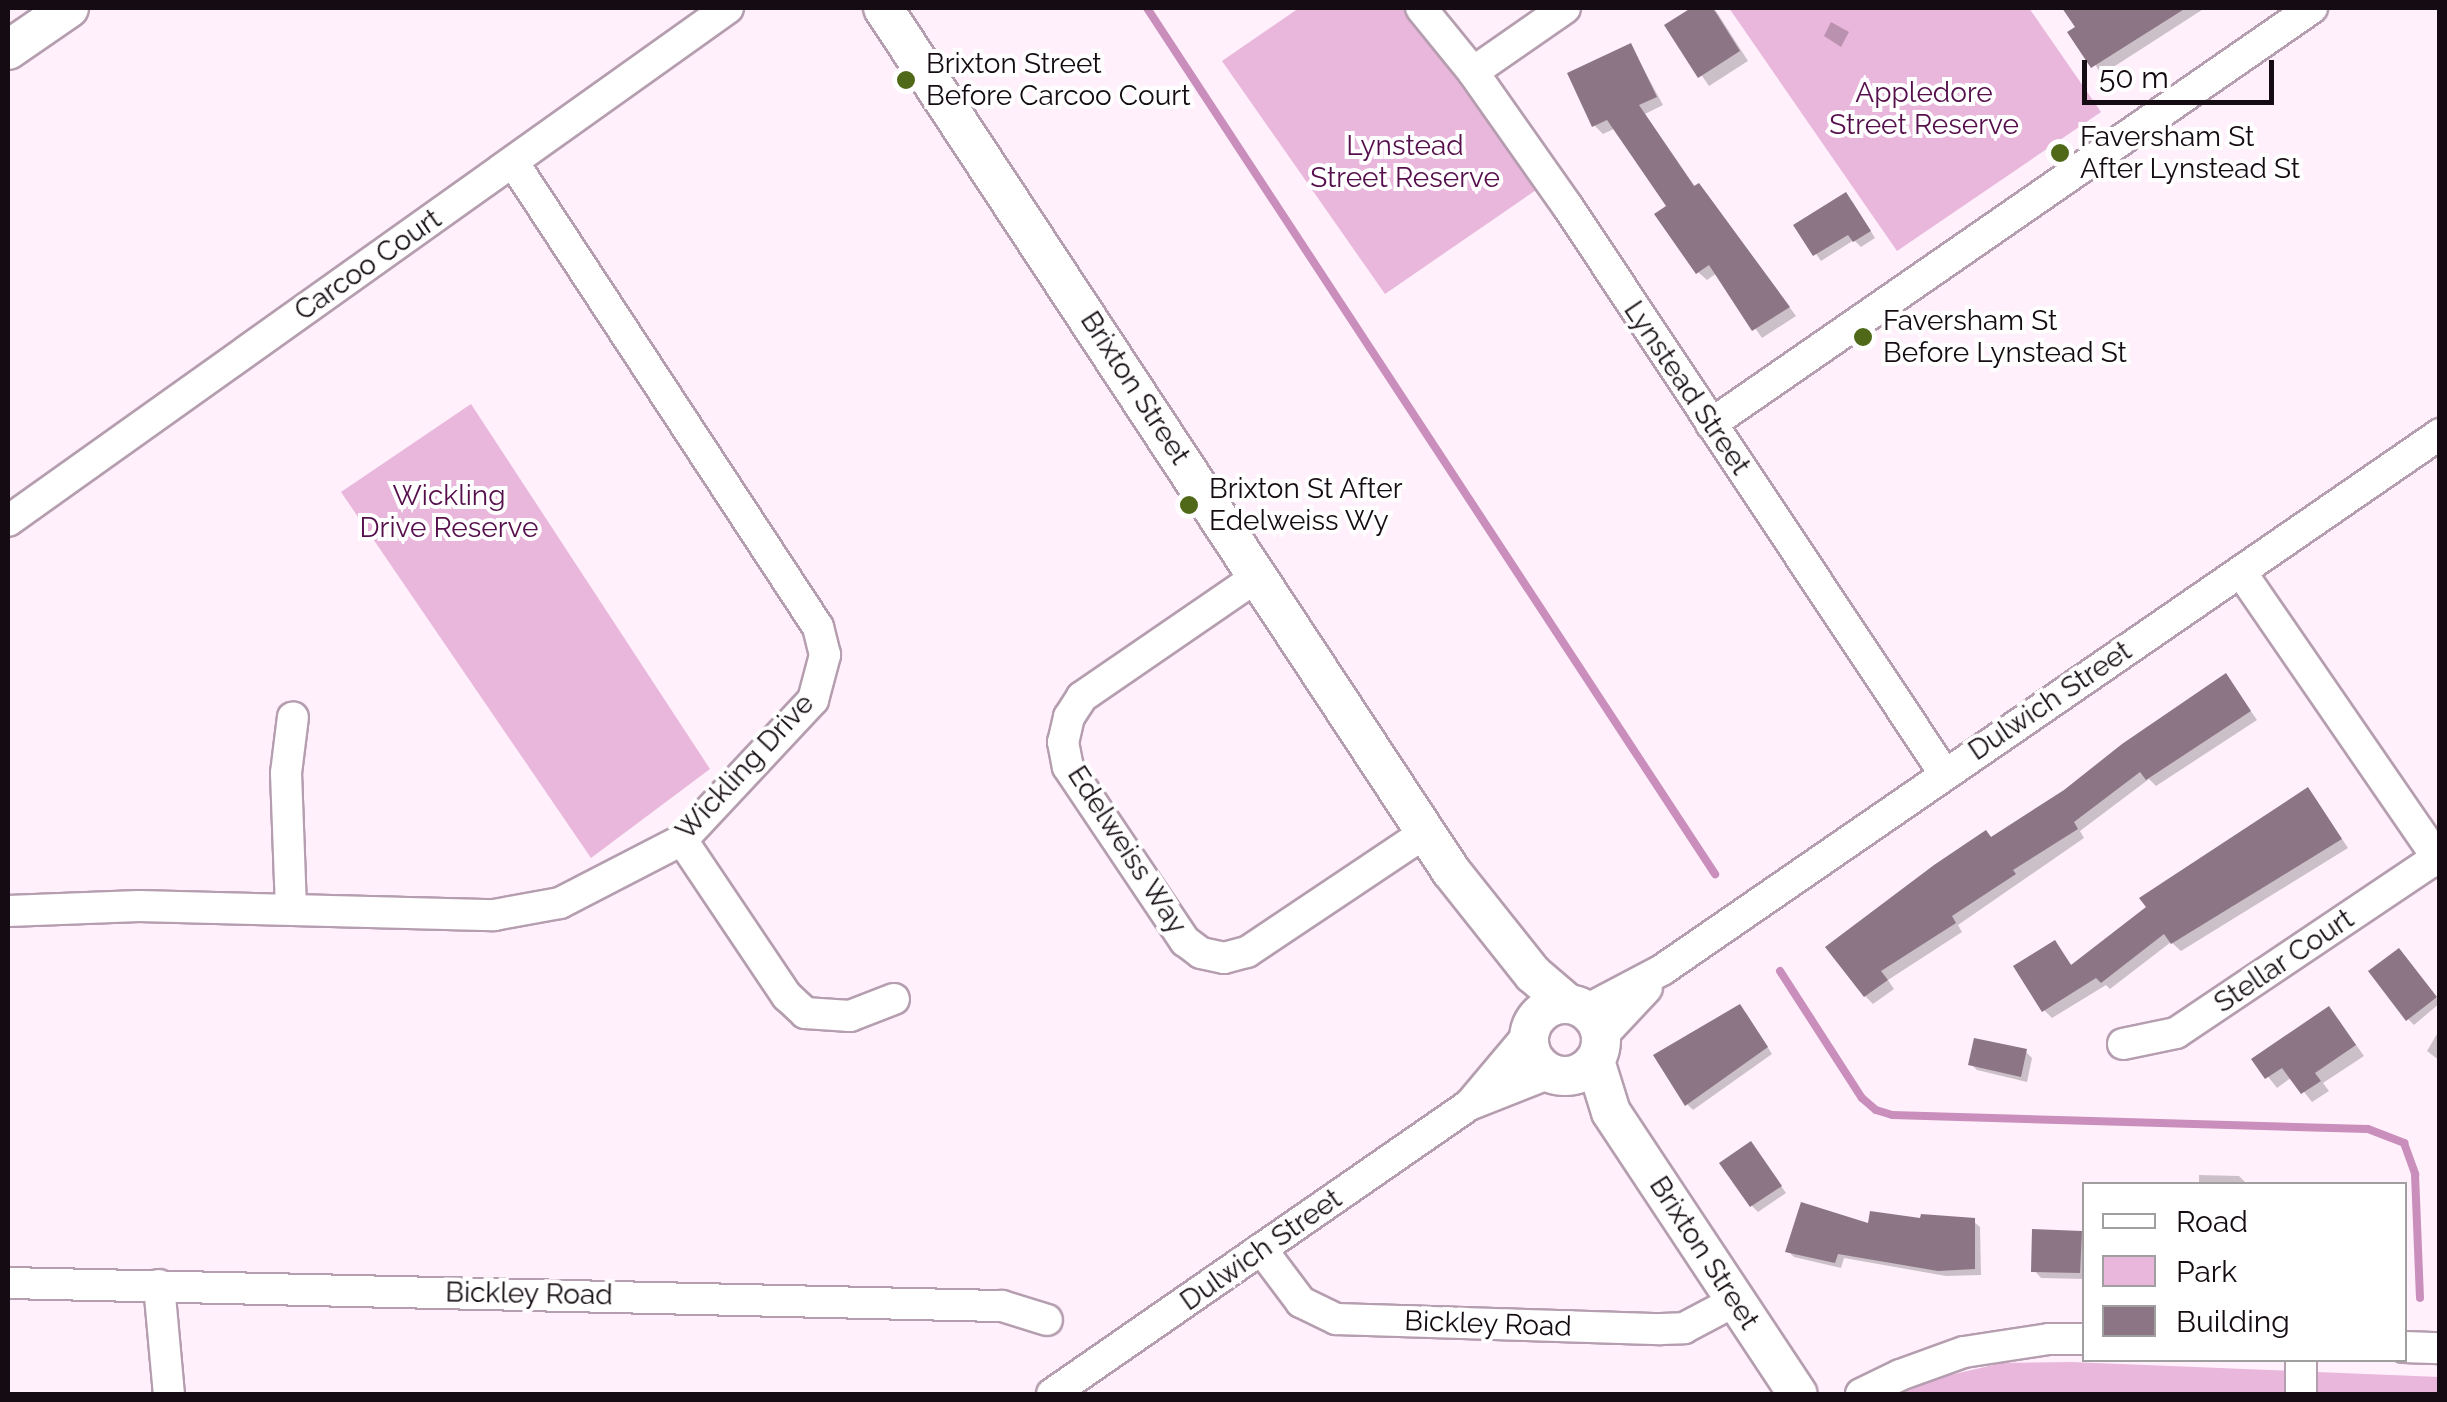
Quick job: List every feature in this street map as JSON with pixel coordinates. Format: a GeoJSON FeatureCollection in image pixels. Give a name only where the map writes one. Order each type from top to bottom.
{"type":"FeatureCollection","features":[{"type":"Feature","properties":{"kind":"main road"},"geometry":{"type":"LineString","coordinates":[[8,50],[69,8]]}},
{"type":"Feature","properties":{"kind":"main road","name":"Brixton Street"},"geometry":{"type":"LineString","coordinates":[[882,8],[1451,871],[1533,974],[1577,1044],[1611,1112],[1798,1394]]}},
{"type":"Feature","properties":{"kind":"main road","name":"Brixton Street"},"geometry":{"type":"LineString","coordinates":[[1451,871],[1530,1030],[1533,1058],[1577,1044]]}},
{"type":"Feature","properties":{"kind":"main road"},"geometry":{"type":"LineString","coordinates":[[1530,1030],[1548,1007],[1577,1044]]}},
{"type":"Feature","properties":{"kind":"street","name":"Carcoo Court"},"geometry":{"type":"LineString","coordinates":[[8,521],[728,8]]}},
{"type":"Feature","properties":{"kind":"street","name":"Lynstead Street"},"geometry":{"type":"LineString","coordinates":[[1421,8],[1473,72],[1944,774]]}},
{"type":"Feature","properties":{"kind":"street"},"geometry":{"type":"LineString","coordinates":[[1473,72],[1565,8]]}},
{"type":"Feature","properties":{"kind":"street"},"geometry":{"type":"LineString","coordinates":[[1710,424],[2312,8]]}},
{"type":"Feature","properties":{"kind":"street","name":"Wickling Drive"},"geometry":{"type":"LineString","coordinates":[[8,911],[139,906],[494,914],[560,903],[682,840],[813,700],[825,654],[818,627],[513,162]]}},
{"type":"Feature","properties":{"kind":"street","name":"Dulwich Street"},"geometry":{"type":"LineString","coordinates":[[1052,1394],[1469,1106],[1577,1044],[1662,970],[2440,434]]}},
{"type":"Feature","properties":{"kind":"street"},"geometry":{"type":"LineString","coordinates":[[2241,572],[2438,860]]}},
{"type":"Feature","properties":{"kind":"street","name":"Edelweiss Way"},"geometry":{"type":"LineString","coordinates":[[1258,576],[1082,697],[1068,717],[1063,742],[1068,767],[1185,941],[1201,952],[1224,958],[1248,952],[1426,832]]}},
{"type":"Feature","properties":{"kind":"street"},"geometry":{"type":"LineString","coordinates":[[291,909],[286,773],[293,716]]}},
{"type":"Feature","properties":{"kind":"street"},"geometry":{"type":"LineString","coordinates":[[682,840],[787,996],[805,1013],[850,1016],[894,999]]}},
{"type":"Feature","properties":{"kind":"street","name":"Stellar Court"},"geometry":{"type":"LineString","coordinates":[[2123,1044],[2176,1034],[2438,860]]}},
{"type":"Feature","properties":{"kind":"street","name":"Dulwich Street"},"geometry":{"type":"LineString","coordinates":[[1469,1106],[1530,1030]]}},
{"type":"Feature","properties":{"kind":"street","name":"Bickley Road"},"geometry":{"type":"LineString","coordinates":[[1262,1250],[1302,1302],[1336,1319],[1684,1328],[1737,1300]]}},
{"type":"Feature","properties":{"kind":"street","name":"Bickley Road"},"geometry":{"type":"LineString","coordinates":[[8,1283],[1002,1306],[1048,1320]]}},
{"type":"Feature","properties":{"kind":"street"},"geometry":{"type":"LineString","coordinates":[[159,1285],[170,1394]]}},
{"type":"Feature","properties":{"kind":"street"},"geometry":{"type":"LineString","coordinates":[[1861,1394],[1964,1352],[2050,1340],[2082,1340]]}},
{"type":"Feature","properties":{"kind":"street"},"geometry":{"type":"LineString","coordinates":[[2407,1347],[2440,1348]]}},
{"type":"Feature","properties":{"kind":"street"},"geometry":{"type":"LineString","coordinates":[[2301,1394],[2302,1362]]}},
{"type":"Feature","properties":{"kind":"green space","name":"Lynstead Street Reserve"},"geometry":{"type":"Polygon","coordinates":[[[1299,8],[1409,8],[1536,190],[1385,294],[1222,61],[1299,8]]]}},
{"type":"Feature","properties":{"kind":"green space","name":"Appledore Street Reserve"},"geometry":{"type":"Polygon","coordinates":[[[1729,8],[2029,8],[2101,112],[1897,251],[1729,8]]]}},
{"type":"Feature","properties":{"kind":"green space","name":"Wickling Drive Reserve"},"geometry":{"type":"Polygon","coordinates":[[[471,404],[710,769],[591,858],[341,492],[471,404]]]}},
{"type":"Feature","properties":{"kind":"green space"},"geometry":{"type":"Polygon","coordinates":[[[2071,1362],[2440,1377],[2439,1394],[1900,1394],[1937,1378],[2002,1363],[2071,1362]]]}},
{"type":"Feature","properties":{"kind":"building"},"geometry":{"type":"Polygon","coordinates":[[[1691,8],[1713,8],[1740,51],[1698,78],[1664,25],[1691,8]]]}},
{"type":"Feature","properties":{"kind":"building"},"geometry":{"type":"Polygon","coordinates":[[[2062,8],[2186,8],[2091,68],[2067,32],[2075,27],[2062,8]]]}},
{"type":"Feature","properties":{"kind":"building"},"geometry":{"type":"Polygon","coordinates":[[[1631,43],[1657,97],[1639,105],[1694,186],[1699,183],[1790,307],[1752,331],[1709,265],[1696,274],[1654,214],[1666,206],[1607,120],[1592,127],[1567,73],[1631,43]]]}},
{"type":"Feature","properties":{"kind":"building"},"geometry":{"type":"Polygon","coordinates":[[[1846,192],[1871,231],[1853,242],[1848,235],[1813,256],[1793,225],[1846,192]]]}},
{"type":"Feature","properties":{"kind":"building"},"geometry":{"type":"Polygon","coordinates":[[[2226,673],[2251,711],[2146,780],[2140,772],[2074,822],[2078,829],[2013,870],[2016,874],[1952,916],[1956,923],[1881,971],[1888,980],[1864,997],[1825,947],[1934,865],[1986,830],[1991,837],[2064,790],[2122,744],[2226,673]]]}},
{"type":"Feature","properties":{"kind":"building"},"geometry":{"type":"Polygon","coordinates":[[[2308,787],[2342,839],[2171,944],[2164,934],[2101,983],[2096,978],[2042,1012],[2013,966],[2055,940],[2071,965],[2146,907],[2139,898],[2308,787]]]}},
{"type":"Feature","properties":{"kind":"building"},"geometry":{"type":"Polygon","coordinates":[[[2399,948],[2437,997],[2406,1021],[2368,971],[2399,948]]]}},
{"type":"Feature","properties":{"kind":"building"},"geometry":{"type":"Polygon","coordinates":[[[1740,1004],[1768,1047],[1685,1106],[1653,1055],[1740,1004]]]}},
{"type":"Feature","properties":{"kind":"building"},"geometry":{"type":"Polygon","coordinates":[[[2329,1006],[2356,1045],[2315,1073],[2321,1081],[2301,1094],[2282,1068],[2265,1079],[2251,1059],[2329,1006]]]}},
{"type":"Feature","properties":{"kind":"building"},"geometry":{"type":"Polygon","coordinates":[[[1974,1038],[2027,1049],[2021,1077],[1968,1065],[1974,1038]]]}},
{"type":"Feature","properties":{"kind":"building"},"geometry":{"type":"Polygon","coordinates":[[[1751,1141],[1782,1186],[1750,1207],[1719,1163],[1751,1141]]]}},
{"type":"Feature","properties":{"kind":"building"},"geometry":{"type":"Polygon","coordinates":[[[1801,1202],[1868,1223],[1870,1211],[1920,1218],[1921,1214],[1975,1218],[1975,1269],[1938,1271],[1838,1254],[1835,1263],[1785,1252],[1801,1202]]]}},
{"type":"Feature","properties":{"kind":"building"},"geometry":{"type":"Polygon","coordinates":[[[2032,1229],[2082,1231],[2080,1273],[2031,1272],[2032,1229]]]}},
{"type":"Feature","properties":{"kind":"waterway"},"geometry":{"type":"LineString","coordinates":[[1147,8],[1715,874]]}},
{"type":"Feature","properties":{"kind":"waterway"},"geometry":{"type":"LineString","coordinates":[[1780,971],[1862,1098],[1876,1110],[1892,1115],[2368,1129],[2404,1143],[2415,1174],[2420,1298]]}},
{"type":"Feature","properties":{"kind":"place","name":"Brixton Street Before Carcoo Court"},"geometry":{"type":"Point","coordinates":[906,80]}},
{"type":"Feature","properties":{"kind":"place","name":"Faversham St After Lynstead St"},"geometry":{"type":"Point","coordinates":[2060,153]}},
{"type":"Feature","properties":{"kind":"place","name":"Faversham St Before Lynstead St"},"geometry":{"type":"Point","coordinates":[1863,337]}},
{"type":"Feature","properties":{"kind":"place","name":"Brixton St After Edelweiss Wy"},"geometry":{"type":"Point","coordinates":[1189,505]}}]}
